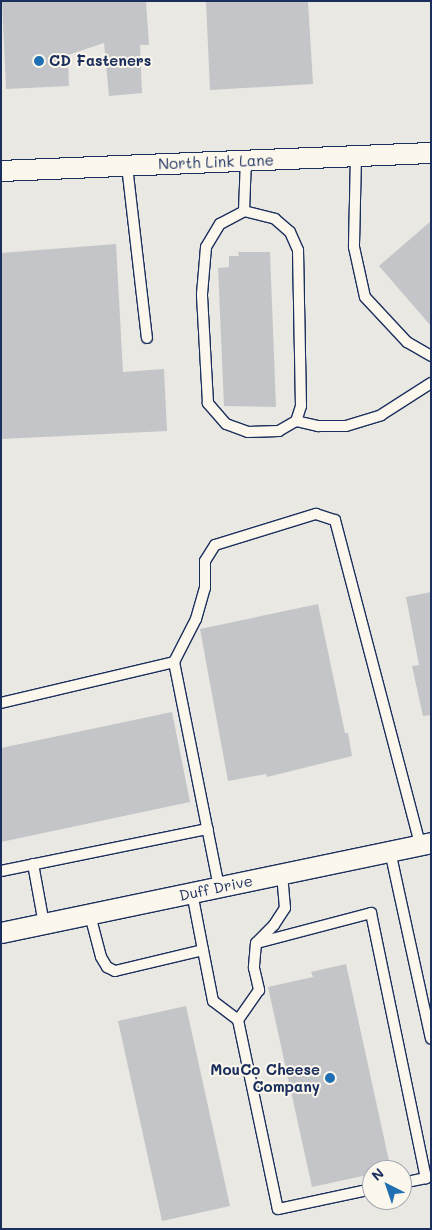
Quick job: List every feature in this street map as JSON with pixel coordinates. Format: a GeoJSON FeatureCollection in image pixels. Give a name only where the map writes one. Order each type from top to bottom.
{"type":"FeatureCollection","features":[{"type":"Feature","properties":{"kind":"street","name":"North Link Lane"},"geometry":{"type":"LineString","coordinates":[[1,171],[431,153]]}},
{"type":"Feature","properties":{"kind":"street","name":"Duff Drive"},"geometry":{"type":"LineString","coordinates":[[1,933],[425,844]]}},
{"type":"Feature","properties":{"kind":"lane"},"geometry":{"type":"LineString","coordinates":[[356,156],[354,248],[365,297],[407,342],[431,356]]}},
{"type":"Feature","properties":{"kind":"lane"},"geometry":{"type":"LineString","coordinates":[[244,211],[246,160]]}},
{"type":"Feature","properties":{"kind":"lane"},"geometry":{"type":"LineString","coordinates":[[128,166],[147,338]]}},
{"type":"Feature","properties":{"kind":"lane"},"geometry":{"type":"LineString","coordinates":[[244,211],[275,219],[290,232],[298,250],[301,406],[296,421],[279,431],[248,432],[226,424],[208,403],[202,294],[206,247],[220,224],[244,211]]}},
{"type":"Feature","properties":{"kind":"lane"},"geometry":{"type":"LineString","coordinates":[[296,421],[318,426],[346,426],[381,415],[431,383]]}},
{"type":"Feature","properties":{"kind":"lane"},"geometry":{"type":"LineString","coordinates":[[219,887],[174,662],[196,619],[205,588],[205,561],[215,545],[316,514],[335,520],[425,844]]}},
{"type":"Feature","properties":{"kind":"lane"},"geometry":{"type":"LineString","coordinates":[[1,704],[174,662]]}},
{"type":"Feature","properties":{"kind":"lane"},"geometry":{"type":"LineString","coordinates":[[1,871],[208,829]]}},
{"type":"Feature","properties":{"kind":"lane"},"geometry":{"type":"LineString","coordinates":[[390,852],[431,1039]]}},
{"type":"Feature","properties":{"kind":"lane"},"geometry":{"type":"LineString","coordinates":[[33,864],[44,924]]}},
{"type":"Feature","properties":{"kind":"lane"},"geometry":{"type":"LineString","coordinates":[[238,1020],[259,990],[254,968],[256,943],[274,925],[285,908],[282,874]]}},
{"type":"Feature","properties":{"kind":"lane"},"geometry":{"type":"LineString","coordinates":[[192,893],[213,1001],[238,1020],[278,1208],[362,1191]]}},
{"type":"Feature","properties":{"kind":"lane"},"geometry":{"type":"LineString","coordinates":[[256,943],[371,913],[426,1178],[412,1181]]}},
{"type":"Feature","properties":{"kind":"lane"},"geometry":{"type":"LineString","coordinates":[[90,914],[101,957],[107,967],[115,971],[203,950]]}},
{"type":"Feature","properties":{"kind":"shaded area"},"geometry":{"type":"Polygon","coordinates":[[[1,1],[431,1],[431,1229],[1,1229],[1,1]]]}},
{"type":"Feature","properties":{"kind":"building"},"geometry":{"type":"Polygon","coordinates":[[[2,1],[146,1],[149,45],[140,45],[142,93],[109,96],[104,43],[68,55],[69,86],[6,89],[2,1]]]}},
{"type":"Feature","properties":{"kind":"building"},"geometry":{"type":"Polygon","coordinates":[[[206,1],[308,1],[313,84],[210,90],[206,1]]]}},
{"type":"Feature","properties":{"kind":"building"},"geometry":{"type":"Polygon","coordinates":[[[431,221],[431,326],[379,266],[431,221]]]}},
{"type":"Feature","properties":{"kind":"building"},"geometry":{"type":"Polygon","coordinates":[[[116,244],[123,372],[164,369],[167,431],[1,439],[1,253],[116,244]]]}},
{"type":"Feature","properties":{"kind":"building"},"geometry":{"type":"Polygon","coordinates":[[[238,252],[270,252],[276,407],[224,406],[218,268],[229,267],[229,256],[239,256],[238,252]]]}},
{"type":"Feature","properties":{"kind":"building"},"geometry":{"type":"Polygon","coordinates":[[[431,592],[431,715],[423,716],[412,666],[419,665],[406,597],[431,592]]]}},
{"type":"Feature","properties":{"kind":"building"},"geometry":{"type":"Polygon","coordinates":[[[318,604],[345,733],[348,733],[352,756],[267,777],[266,774],[228,781],[200,629],[318,604]]]}},
{"type":"Feature","properties":{"kind":"building"},"geometry":{"type":"Polygon","coordinates":[[[172,712],[190,802],[1,842],[1,748],[172,712]]]}},
{"type":"Feature","properties":{"kind":"building","name":"MouCo Cheese Company"},"geometry":{"type":"Polygon","coordinates":[[[346,964],[389,1160],[362,1160],[362,1176],[312,1187],[268,987],[313,977],[311,972],[346,964]]]}},
{"type":"Feature","properties":{"kind":"building"},"geometry":{"type":"Polygon","coordinates":[[[186,1006],[230,1206],[162,1221],[118,1021],[186,1006]]]}},
{"type":"Feature","properties":{"kind":"place","name":"CD Fasteners"},"geometry":{"type":"Point","coordinates":[39,61]}},
{"type":"Feature","properties":{"kind":"place","name":"MouCo Cheese Company"},"geometry":{"type":"Point","coordinates":[330,1078]}}]}
